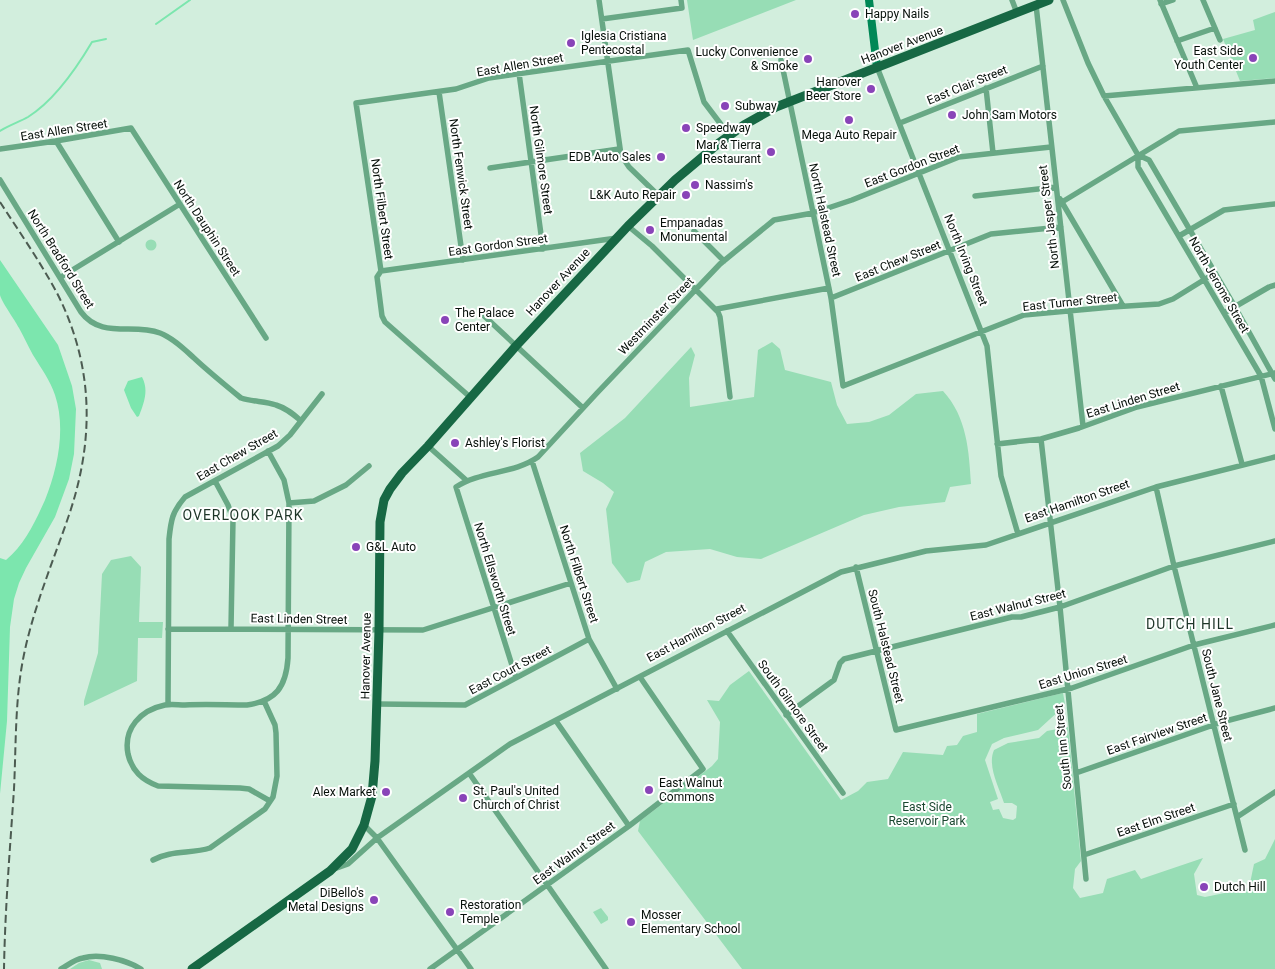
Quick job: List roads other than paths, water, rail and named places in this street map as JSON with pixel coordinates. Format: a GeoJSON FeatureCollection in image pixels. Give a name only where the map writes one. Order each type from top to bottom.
{"type":"FeatureCollection","features":[{"type":"Feature","properties":{"kind":"main road","name":"North Irving Street"},"geometry":{"type":"LineString","coordinates":[[869,0],[877,67]]}},
{"type":"Feature","properties":{"kind":"main road","name":"Hanover Avenue"},"geometry":{"type":"LineString","coordinates":[[330,870],[352,849],[364,825],[373,786],[379,630],[380,522],[384,500],[393,484],[516,346],[628,226],[697,161],[730,135],[758,116],[790,102],[1049,0]]}},
{"type":"Feature","properties":{"kind":"main road","name":"East Hamilton Street"},"geometry":{"type":"LineString","coordinates":[[192,969],[330,870]]}},
{"type":"Feature","properties":{"kind":"street"},"geometry":{"type":"LineString","coordinates":[[599,0],[621,156],[629,167],[659,196]]}},
{"type":"Feature","properties":{"kind":"street"},"geometry":{"type":"LineString","coordinates":[[602,19],[682,8],[681,0]]}},
{"type":"Feature","properties":{"kind":"street"},"geometry":{"type":"LineString","coordinates":[[1012,0],[1018,13]]}},
{"type":"Feature","properties":{"kind":"street","name":"North Jerome Street"},"geometry":{"type":"LineString","coordinates":[[1063,0],[1088,63],[1104,96],[1138,155],[1138,167],[1262,376],[1275,429]]}},
{"type":"Feature","properties":{"kind":"street"},"geometry":{"type":"LineString","coordinates":[[1173,0],[1160,2],[1197,88]]}},
{"type":"Feature","properties":{"kind":"street"},"geometry":{"type":"LineString","coordinates":[[1203,0],[1220,40]]}},
{"type":"Feature","properties":{"kind":"street","name":"North Jasper Street"},"geometry":{"type":"LineString","coordinates":[[1036,5],[1083,426]]}},
{"type":"Feature","properties":{"kind":"street"},"geometry":{"type":"LineString","coordinates":[[1176,40],[1215,28]]}},
{"type":"Feature","properties":{"kind":"street","name":"East Allen Street"},"geometry":{"type":"LineString","coordinates":[[356,103],[439,92],[463,87],[488,78],[519,73],[688,50],[701,96],[730,135]]}},
{"type":"Feature","properties":{"kind":"street","name":"North Halstead Street"},"geometry":{"type":"LineString","coordinates":[[781,60],[831,298],[843,386]]}},
{"type":"Feature","properties":{"kind":"street","name":"East Clair Street"},"geometry":{"type":"LineString","coordinates":[[900,122],[1043,66]]}},
{"type":"Feature","properties":{"kind":"street","name":"North Irving Street"},"geometry":{"type":"LineString","coordinates":[[877,67],[987,346],[1004,491],[1018,534]]}},
{"type":"Feature","properties":{"kind":"street","name":"North Gilmore Street"},"geometry":{"type":"LineString","coordinates":[[519,73],[543,249]]}},
{"type":"Feature","properties":{"kind":"street"},"geometry":{"type":"LineString","coordinates":[[1104,96],[1275,81]]}},
{"type":"Feature","properties":{"kind":"street"},"geometry":{"type":"LineString","coordinates":[[986,88],[993,153]]}},
{"type":"Feature","properties":{"kind":"street","name":"North Fenwick Street"},"geometry":{"type":"LineString","coordinates":[[439,92],[463,260]]}},
{"type":"Feature","properties":{"kind":"street","name":"North Filbert Street"},"geometry":{"type":"LineString","coordinates":[[356,103],[381,271],[377,278],[384,321],[470,397]]}},
{"type":"Feature","properties":{"kind":"street"},"geometry":{"type":"LineString","coordinates":[[1062,202],[1180,131],[1275,122]]}},
{"type":"Feature","properties":{"kind":"street","name":"East Allen Street"},"geometry":{"type":"LineString","coordinates":[[0,149],[56,142],[131,128]]}},
{"type":"Feature","properties":{"kind":"street","name":"North Dauphin Street"},"geometry":{"type":"LineString","coordinates":[[131,128],[266,338]]}},
{"type":"Feature","properties":{"kind":"street"},"geometry":{"type":"LineString","coordinates":[[56,142],[119,242]]}},
{"type":"Feature","properties":{"kind":"street","name":"East Gordon Street"},"geometry":{"type":"LineString","coordinates":[[813,213],[852,200],[959,157],[1052,147]]}},
{"type":"Feature","properties":{"kind":"street"},"geometry":{"type":"LineString","coordinates":[[490,168],[619,149]]}},
{"type":"Feature","properties":{"kind":"street","name":"North Jerome Street"},"geometry":{"type":"LineString","coordinates":[[1138,155],[1150,160],[1274,375]]}},
{"type":"Feature","properties":{"kind":"street","name":"North Bradford Street"},"geometry":{"type":"LineString","coordinates":[[0,180],[81,312],[95,324],[109,329],[145,329],[163,334],[178,344],[241,398],[252,402],[276,405],[290,411],[300,420]]}},
{"type":"Feature","properties":{"kind":"street"},"geometry":{"type":"LineString","coordinates":[[975,196],[1056,190],[1123,306]]}},
{"type":"Feature","properties":{"kind":"street"},"geometry":{"type":"LineString","coordinates":[[61,277],[180,204]]}},
{"type":"Feature","properties":{"kind":"street"},"geometry":{"type":"LineString","coordinates":[[1179,236],[1230,208],[1275,204]]}},
{"type":"Feature","properties":{"kind":"street","name":"Westminster Street"},"geometry":{"type":"LineString","coordinates":[[532,461],[538,457],[696,289],[724,262],[774,220],[813,213]]}},
{"type":"Feature","properties":{"kind":"street"},"geometry":{"type":"LineString","coordinates":[[628,226],[652,246],[716,309],[720,318],[730,397]]}},
{"type":"Feature","properties":{"kind":"street","name":"East Chew Street"},"geometry":{"type":"LineString","coordinates":[[831,298],[991,234],[1061,227]]}},
{"type":"Feature","properties":{"kind":"street"},"geometry":{"type":"LineString","coordinates":[[694,231],[724,262]]}},
{"type":"Feature","properties":{"kind":"street","name":"East Gordon Street"},"geometry":{"type":"LineString","coordinates":[[381,271],[617,238]]}},
{"type":"Feature","properties":{"kind":"street","name":"East Turner Street"},"geometry":{"type":"LineString","coordinates":[[843,386],[1024,315],[1159,304],[1173,298],[1215,273]]}},
{"type":"Feature","properties":{"kind":"street"},"geometry":{"type":"LineString","coordinates":[[1224,313],[1275,285]]}},
{"type":"Feature","properties":{"kind":"street"},"geometry":{"type":"LineString","coordinates":[[716,309],[829,288]]}},
{"type":"Feature","properties":{"kind":"street"},"geometry":{"type":"LineString","coordinates":[[481,313],[583,408]]}},
{"type":"Feature","properties":{"kind":"street","name":"East Linden Street"},"geometry":{"type":"LineString","coordinates":[[997,444],[1041,439],[1137,407],[1262,376],[1274,375]]}},
{"type":"Feature","properties":{"kind":"street"},"geometry":{"type":"LineString","coordinates":[[1221,386],[1242,464]]}},
{"type":"Feature","properties":{"kind":"street","name":"East Chew Street"},"geometry":{"type":"LineString","coordinates":[[168,628],[169,539],[171,518],[177,506],[185,497],[278,446],[290,435],[322,394]]}},
{"type":"Feature","properties":{"kind":"street","name":"South Inn Street"},"geometry":{"type":"LineString","coordinates":[[1041,439],[1060,606],[1086,879]]}},
{"type":"Feature","properties":{"kind":"street"},"geometry":{"type":"LineString","coordinates":[[428,446],[466,480],[532,461]]}},
{"type":"Feature","properties":{"kind":"street"},"geometry":{"type":"LineString","coordinates":[[268,451],[284,480],[289,504],[287,672],[281,688],[264,701],[247,705],[168,704],[152,708],[142,714],[131,727],[127,745],[130,760],[138,774],[147,782],[158,786],[240,788],[254,792],[270,801]]}},
{"type":"Feature","properties":{"kind":"street","name":"East Hamilton Street"},"geometry":{"type":"LineString","coordinates":[[330,870],[348,864],[377,838],[510,744],[841,572],[926,551],[978,547],[1156,487],[1275,457]]}},
{"type":"Feature","properties":{"kind":"street","name":"North Filbert Street"},"geometry":{"type":"LineString","coordinates":[[532,461],[589,639],[617,689]]}},
{"type":"Feature","properties":{"kind":"street"},"geometry":{"type":"LineString","coordinates":[[289,504],[314,501],[346,485],[369,466]]}},
{"type":"Feature","properties":{"kind":"street","name":"North Ellsworth Street"},"geometry":{"type":"LineString","coordinates":[[466,480],[456,487],[516,678]]}},
{"type":"Feature","properties":{"kind":"street"},"geometry":{"type":"LineString","coordinates":[[215,481],[233,519],[231,628]]}},
{"type":"Feature","properties":{"kind":"street","name":"South Jane Street"},"geometry":{"type":"LineString","coordinates":[[1156,487],[1245,850]]}},
{"type":"Feature","properties":{"kind":"street","name":"East Walnut Street"},"geometry":{"type":"LineString","coordinates":[[786,715],[834,680],[842,660],[1012,617],[1020,617],[1060,606],[1174,566],[1275,541]]}},
{"type":"Feature","properties":{"kind":"street","name":"South Halstead Street"},"geometry":{"type":"LineString","coordinates":[[856,567],[896,730]]}},
{"type":"Feature","properties":{"kind":"street","name":"East Linden Street"},"geometry":{"type":"LineString","coordinates":[[168,628],[423,630],[571,583]]}},
{"type":"Feature","properties":{"kind":"street","name":"East Union Street"},"geometry":{"type":"LineString","coordinates":[[896,730],[1068,689],[1194,645],[1275,625]]}},
{"type":"Feature","properties":{"kind":"street"},"geometry":{"type":"LineString","coordinates":[[168,628],[168,704]]}},
{"type":"Feature","properties":{"kind":"street","name":"South Gilmore Street"},"geometry":{"type":"LineString","coordinates":[[727,631],[843,793]]}},
{"type":"Feature","properties":{"kind":"street","name":"East Court Street"},"geometry":{"type":"LineString","coordinates":[[377,704],[465,705],[589,639]]}},
{"type":"Feature","properties":{"kind":"street","name":"East Walnut Street"},"geometry":{"type":"LineString","coordinates":[[430,969],[629,826],[703,769],[640,677]]}},
{"type":"Feature","properties":{"kind":"street"},"geometry":{"type":"LineString","coordinates":[[153,860],[171,853],[200,851],[210,848],[265,809],[276,788],[277,776],[275,724],[264,701]]}},
{"type":"Feature","properties":{"kind":"street","name":"East Fairview Street"},"geometry":{"type":"LineString","coordinates":[[1076,773],[1214,724],[1275,708]]}},
{"type":"Feature","properties":{"kind":"street"},"geometry":{"type":"LineString","coordinates":[[556,721],[629,826]]}},
{"type":"Feature","properties":{"kind":"street"},"geometry":{"type":"LineString","coordinates":[[469,773],[606,969]]}},
{"type":"Feature","properties":{"kind":"street"},"geometry":{"type":"LineString","coordinates":[[1237,817],[1275,792]]}},
{"type":"Feature","properties":{"kind":"street","name":"East Elm Street"},"geometry":{"type":"LineString","coordinates":[[1084,855],[1234,804]]}},
{"type":"Feature","properties":{"kind":"street"},"geometry":{"type":"LineString","coordinates":[[364,825],[377,838],[471,969]]}},
{"type":"Feature","properties":{"kind":"street"},"geometry":{"type":"LineString","coordinates":[[61,969],[80,958],[91,956],[119,960],[141,969]]}},
{"type":"Feature","properties":{"kind":"waterway"},"geometry":{"type":"LineString","coordinates":[[156,24],[190,0]]}},
{"type":"Feature","properties":{"kind":"waterway"},"geometry":{"type":"LineString","coordinates":[[0,131],[38,110],[64,83],[92,42],[106,39]]}},
{"type":"Feature","properties":{"kind":"railway"},"geometry":{"type":"LineString","coordinates":[[0,202],[31,249],[59,297],[71,324],[79,351],[86,405],[83,460],[77,487],[36,608],[22,665],[17,711],[4,969]]}},
{"type":"Feature","properties":{"kind":"place","name":"Happy Nails"},"geometry":{"type":"Point","coordinates":[855,14]}},
{"type":"Feature","properties":{"kind":"place","name":"Iglesia Cristiana Pentecostal"},"geometry":{"type":"Point","coordinates":[571,43]}},
{"type":"Feature","properties":{"kind":"place","name":"East Side Youth Center"},"geometry":{"type":"Point","coordinates":[1253,58]}},
{"type":"Feature","properties":{"kind":"place","name":"Lucky Convenience & Smoke"},"geometry":{"type":"Point","coordinates":[808,59]}},
{"type":"Feature","properties":{"kind":"place","name":"Hanover Beer Store"},"geometry":{"type":"Point","coordinates":[871,89]}},
{"type":"Feature","properties":{"kind":"place","name":"Subway"},"geometry":{"type":"Point","coordinates":[725,106]}},
{"type":"Feature","properties":{"kind":"place","name":"John Sam Motors"},"geometry":{"type":"Point","coordinates":[952,115]}},
{"type":"Feature","properties":{"kind":"place","name":"Mega Auto Repair"},"geometry":{"type":"Point","coordinates":[849,120]}},
{"type":"Feature","properties":{"kind":"place","name":"Speedway"},"geometry":{"type":"Point","coordinates":[686,128]}},
{"type":"Feature","properties":{"kind":"place","name":"Mar & Tierra Restaurant"},"geometry":{"type":"Point","coordinates":[771,152]}},
{"type":"Feature","properties":{"kind":"place","name":"EDB Auto Sales"},"geometry":{"type":"Point","coordinates":[661,157]}},
{"type":"Feature","properties":{"kind":"place","name":"Nassim's"},"geometry":{"type":"Point","coordinates":[695,185]}},
{"type":"Feature","properties":{"kind":"place","name":"L&K Auto Repair"},"geometry":{"type":"Point","coordinates":[686,195]}},
{"type":"Feature","properties":{"kind":"place","name":"Empanadas Monumental"},"geometry":{"type":"Point","coordinates":[650,230]}},
{"type":"Feature","properties":{"kind":"place","name":"The Palace Center"},"geometry":{"type":"Point","coordinates":[445,320]}},
{"type":"Feature","properties":{"kind":"place","name":"Ashley's Florist"},"geometry":{"type":"Point","coordinates":[455,443]}},
{"type":"Feature","properties":{"kind":"place","name":"G&L Auto"},"geometry":{"type":"Point","coordinates":[356,547]}},
{"type":"Feature","properties":{"kind":"place","name":"East Walnut Commons"},"geometry":{"type":"Point","coordinates":[649,790]}},
{"type":"Feature","properties":{"kind":"place","name":"Alex Market"},"geometry":{"type":"Point","coordinates":[386,792]}},
{"type":"Feature","properties":{"kind":"place","name":"St. Paul's United Church of Christ"},"geometry":{"type":"Point","coordinates":[463,798]}},
{"type":"Feature","properties":{"kind":"place","name":"Dutch Hill"},"geometry":{"type":"Point","coordinates":[1204,887]}},
{"type":"Feature","properties":{"kind":"place","name":"DiBello's Metal Designs"},"geometry":{"type":"Point","coordinates":[374,900]}},
{"type":"Feature","properties":{"kind":"place","name":"Restoration Temple"},"geometry":{"type":"Point","coordinates":[450,912]}},
{"type":"Feature","properties":{"kind":"place","name":"Mosser Elementary School"},"geometry":{"type":"Point","coordinates":[631,922]}},
{"type":"Feature","properties":{"kind":"district","name":"OVERLOOK PARK"},"geometry":{"type":"Point","coordinates":[243,515]}},
{"type":"Feature","properties":{"kind":"district","name":"DUTCH HILL"},"geometry":{"type":"Point","coordinates":[1190,624]}},
{"type":"Feature","properties":{"kind":"park label","name":"East Side Reservoir Park"},"geometry":{"type":"Point","coordinates":[927,814]}}]}
